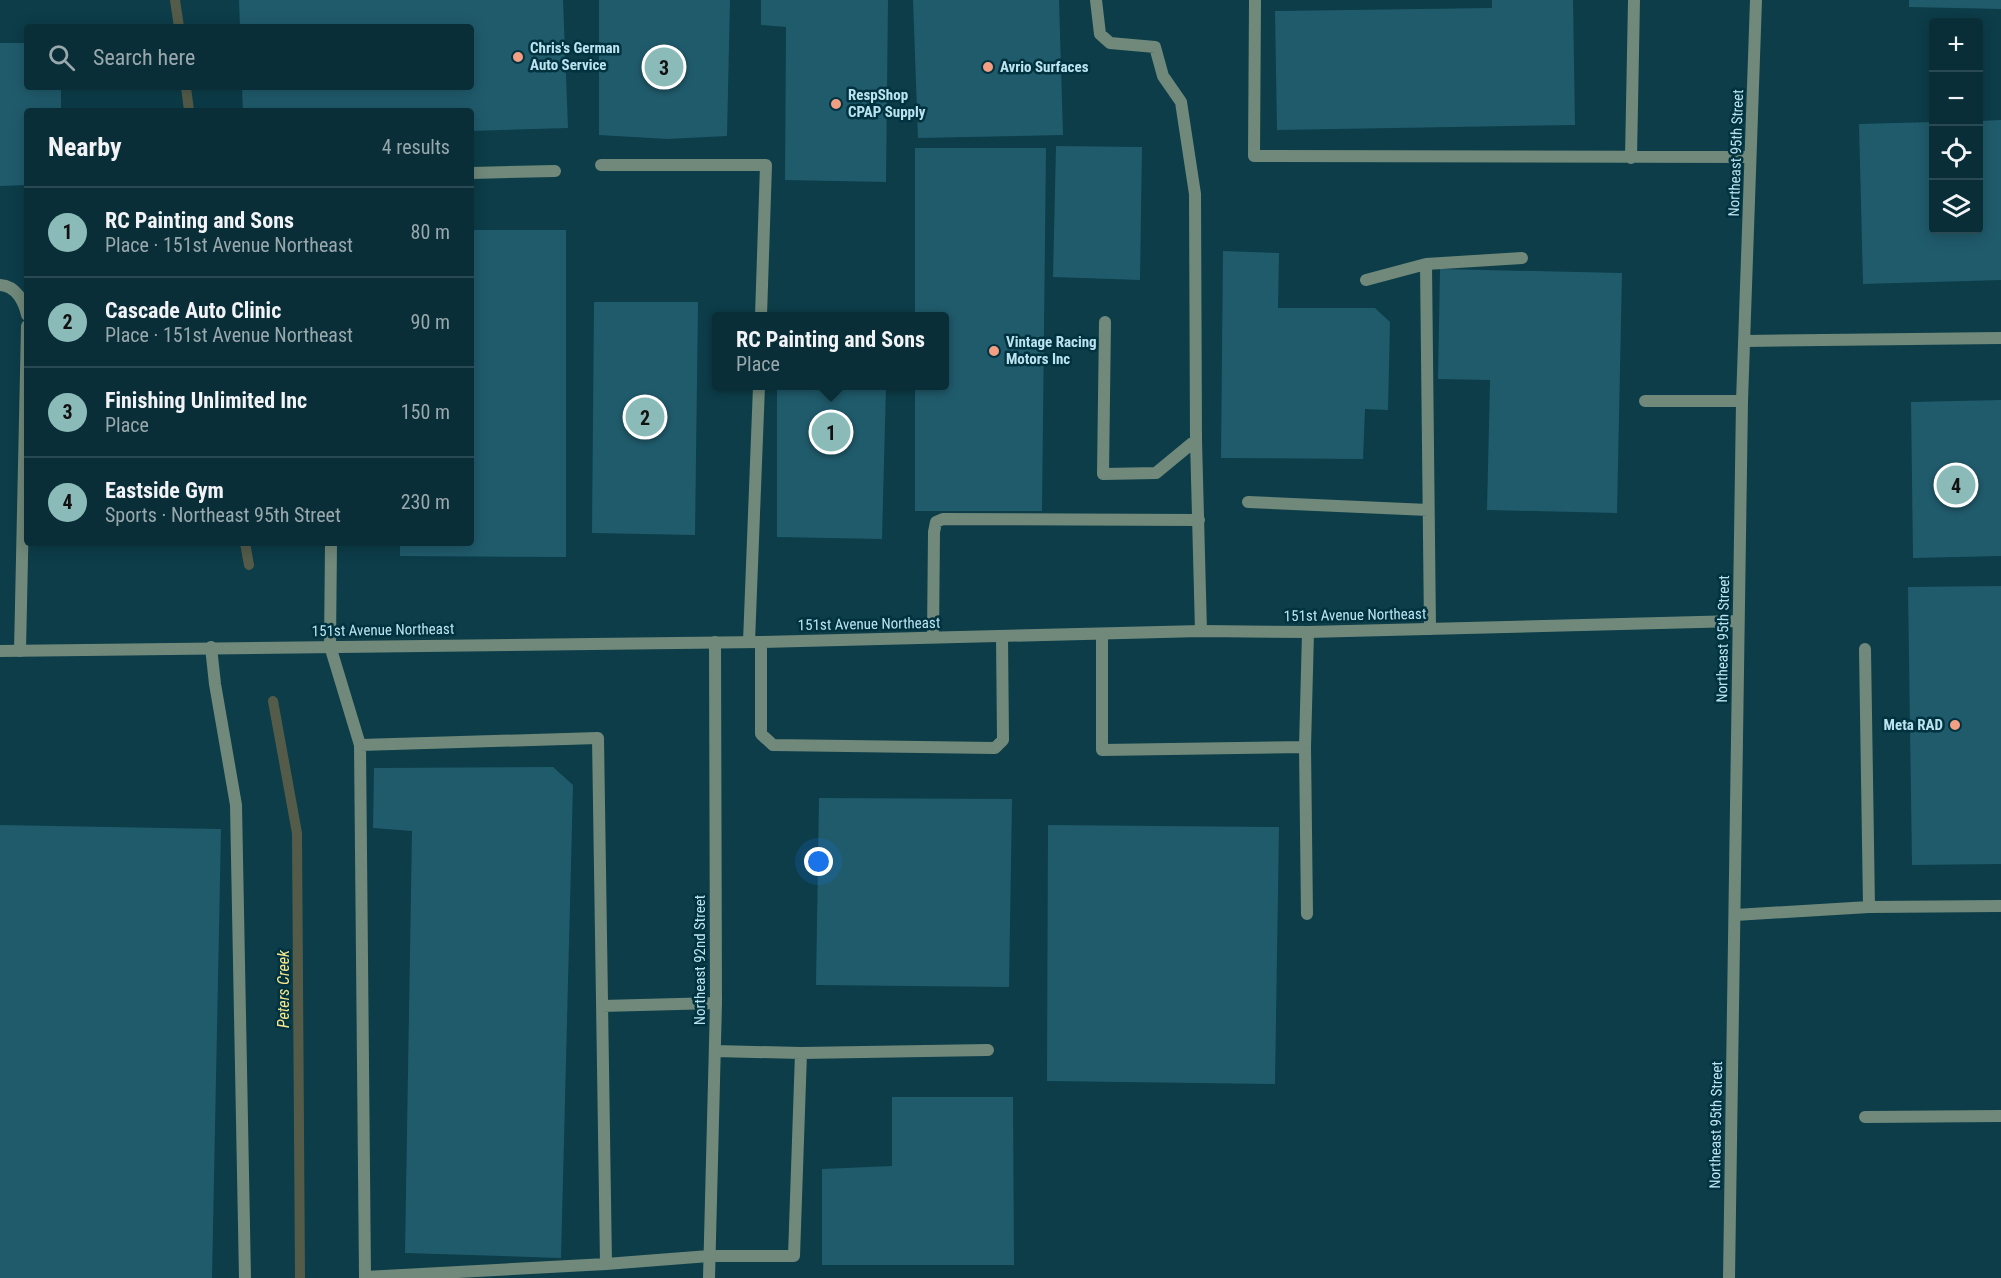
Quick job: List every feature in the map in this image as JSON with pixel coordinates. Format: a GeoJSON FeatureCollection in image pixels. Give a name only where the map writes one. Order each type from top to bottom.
{"type":"FeatureCollection","features":[{"type":"Feature","properties":{"kind":"street"},"geometry":{"type":"LineString","coordinates":[[1096,0],[1100,34],[1110,43],[1155,46],[1163,76],[1181,102],[1195,194],[1196,440],[1201,631]]}},
{"type":"Feature","properties":{"kind":"street"},"geometry":{"type":"LineString","coordinates":[[1255,0],[1254,156],[1750,157]]}},
{"type":"Feature","properties":{"kind":"street"},"geometry":{"type":"LineString","coordinates":[[1631,158],[1634,0]]}},
{"type":"Feature","properties":{"kind":"street","name":"Northeast 95th Street"},"geometry":{"type":"LineString","coordinates":[[1729,1278],[1742,401],[1756,0]]}},
{"type":"Feature","properties":{"kind":"street"},"geometry":{"type":"LineString","coordinates":[[601,165],[766,165],[761,312]]}},
{"type":"Feature","properties":{"kind":"street"},"geometry":{"type":"LineString","coordinates":[[474,173],[555,171]]}},
{"type":"Feature","properties":{"kind":"street"},"geometry":{"type":"LineString","coordinates":[[1366,280],[1426,264],[1522,258]]}},
{"type":"Feature","properties":{"kind":"street"},"geometry":{"type":"LineString","coordinates":[[1426,264],[1430,629]]}},
{"type":"Feature","properties":{"kind":"street"},"geometry":{"type":"LineString","coordinates":[[0,285],[7,285],[24,300]]}},
{"type":"Feature","properties":{"kind":"street"},"geometry":{"type":"LineString","coordinates":[[1105,322],[1103,474],[1156,473],[1196,440]]}},
{"type":"Feature","properties":{"kind":"street"},"geometry":{"type":"LineString","coordinates":[[1745,341],[2001,338]]}},
{"type":"Feature","properties":{"kind":"street"},"geometry":{"type":"LineString","coordinates":[[759,390],[755,642],[760,734],[773,745],[995,748],[1003,740],[1002,636]]}},
{"type":"Feature","properties":{"kind":"street"},"geometry":{"type":"LineString","coordinates":[[1645,401],[1742,401]]}},
{"type":"Feature","properties":{"kind":"street"},"geometry":{"type":"LineString","coordinates":[[20,651],[24,465]]}},
{"type":"Feature","properties":{"kind":"street"},"geometry":{"type":"LineString","coordinates":[[1248,502],[1428,510]]}},
{"type":"Feature","properties":{"kind":"street"},"geometry":{"type":"LineString","coordinates":[[933,637],[936,522],[943,519],[1199,520]]}},
{"type":"Feature","properties":{"kind":"street"},"geometry":{"type":"LineString","coordinates":[[331,546],[330,646],[360,745],[365,1277],[709,1256],[794,1256],[801,1053]]}},
{"type":"Feature","properties":{"kind":"street","name":"151st Avenue Northeast"},"geometry":{"type":"LineString","coordinates":[[0,651],[755,642],[1201,631],[1308,632],[1738,621]]}},
{"type":"Feature","properties":{"kind":"street"},"geometry":{"type":"LineString","coordinates":[[1307,914],[1305,747],[1308,632]]}},
{"type":"Feature","properties":{"kind":"street"},"geometry":{"type":"LineString","coordinates":[[1102,634],[1102,750],[1305,747]]}},
{"type":"Feature","properties":{"kind":"street","name":"Northeast 92nd Street"},"geometry":{"type":"LineString","coordinates":[[709,1278],[716,1003],[715,642]]}},
{"type":"Feature","properties":{"kind":"street"},"geometry":{"type":"LineString","coordinates":[[211,648],[236,806],[245,1278]]}},
{"type":"Feature","properties":{"kind":"street"},"geometry":{"type":"LineString","coordinates":[[1865,650],[1869,907]]}},
{"type":"Feature","properties":{"kind":"street"},"geometry":{"type":"LineString","coordinates":[[360,745],[598,738],[606,1264]]}},
{"type":"Feature","properties":{"kind":"street"},"geometry":{"type":"LineString","coordinates":[[1735,915],[1869,907],[2001,906]]}},
{"type":"Feature","properties":{"kind":"street"},"geometry":{"type":"LineString","coordinates":[[602,1006],[716,1003]]}},
{"type":"Feature","properties":{"kind":"street"},"geometry":{"type":"LineString","coordinates":[[715,1051],[801,1053],[988,1050]]}},
{"type":"Feature","properties":{"kind":"street"},"geometry":{"type":"LineString","coordinates":[[1865,1117],[2001,1116]]}},
{"type":"Feature","properties":{"kind":"building","name":"Chris's German Auto Service"},"geometry":{"type":"Polygon","coordinates":[[[239,0],[563,0],[568,128],[474,131],[474,108],[243,108],[242,90],[474,90],[474,24],[240,24],[239,0]]]}},
{"type":"Feature","properties":{"kind":"building"},"geometry":{"type":"Polygon","coordinates":[[[599,0],[730,0],[727,136],[667,139],[599,135],[599,0]]]}},
{"type":"Feature","properties":{"kind":"building","name":"RespShop CPAP Supply"},"geometry":{"type":"Polygon","coordinates":[[[761,0],[888,0],[886,182],[785,180],[786,27],[761,25],[761,0]]]}},
{"type":"Feature","properties":{"kind":"building","name":"Avrio Surfaces"},"geometry":{"type":"Polygon","coordinates":[[[913,0],[1059,0],[1063,135],[918,138],[913,0]]]}},
{"type":"Feature","properties":{"kind":"building"},"geometry":{"type":"Polygon","coordinates":[[[1492,0],[1573,0],[1575,125],[1277,130],[1275,11],[1492,8],[1492,0]]]}},
{"type":"Feature","properties":{"kind":"building"},"geometry":{"type":"Polygon","coordinates":[[[1909,0],[2001,0],[2001,9],[1909,7],[1909,0]]]}},
{"type":"Feature","properties":{"kind":"building"},"geometry":{"type":"Polygon","coordinates":[[[0,43],[24,43],[24,90],[61,90],[61,108],[24,108],[24,185],[0,186],[0,43]]]}},
{"type":"Feature","properties":{"kind":"building"},"geometry":{"type":"Polygon","coordinates":[[[2001,120],[2001,280],[1863,284],[1859,124],[1929,122],[1929,234],[1983,234],[1983,121],[2001,120]]]}},
{"type":"Feature","properties":{"kind":"building"},"geometry":{"type":"Polygon","coordinates":[[[1056,146],[1142,147],[1140,280],[1053,277],[1056,146]]]}},
{"type":"Feature","properties":{"kind":"building","name":"Vintage Racing Motors Inc"},"geometry":{"type":"Polygon","coordinates":[[[915,148],[1046,148],[1042,511],[915,511],[915,390],[949,390],[949,312],[915,312],[915,148]]]}},
{"type":"Feature","properties":{"kind":"building"},"geometry":{"type":"Polygon","coordinates":[[[474,230],[566,230],[566,557],[400,556],[400,546],[474,546],[474,230]]]}},
{"type":"Feature","properties":{"kind":"building"},"geometry":{"type":"Polygon","coordinates":[[[1223,251],[1279,253],[1278,308],[1375,308],[1390,322],[1388,410],[1365,409],[1363,459],[1221,458],[1223,251]]]}},
{"type":"Feature","properties":{"kind":"building"},"geometry":{"type":"Polygon","coordinates":[[[1440,269],[1622,273],[1617,513],[1487,510],[1490,380],[1438,379],[1440,269]]]}},
{"type":"Feature","properties":{"kind":"building"},"geometry":{"type":"Polygon","coordinates":[[[594,302],[698,302],[695,535],[592,533],[594,302]]]}},
{"type":"Feature","properties":{"kind":"building"},"geometry":{"type":"Polygon","coordinates":[[[777,390],[886,390],[882,539],[777,537],[777,390]]]}},
{"type":"Feature","properties":{"kind":"building"},"geometry":{"type":"Polygon","coordinates":[[[2001,400],[2001,556],[1913,558],[1911,402],[2001,400]]]}},
{"type":"Feature","properties":{"kind":"building","name":"Meta RAD"},"geometry":{"type":"Polygon","coordinates":[[[2001,586],[2001,864],[1912,865],[1908,587],[2001,586]]]}},
{"type":"Feature","properties":{"kind":"building"},"geometry":{"type":"Polygon","coordinates":[[[553,767],[573,785],[561,1258],[405,1253],[412,831],[373,828],[374,768],[553,767]]]}},
{"type":"Feature","properties":{"kind":"building"},"geometry":{"type":"Polygon","coordinates":[[[819,798],[1012,799],[1009,987],[816,985],[819,798]]]}},
{"type":"Feature","properties":{"kind":"building"},"geometry":{"type":"Polygon","coordinates":[[[0,825],[221,829],[212,1278],[0,1278],[0,825]]]}},
{"type":"Feature","properties":{"kind":"building"},"geometry":{"type":"Polygon","coordinates":[[[1048,825],[1279,827],[1275,1084],[1047,1081],[1048,825]]]}},
{"type":"Feature","properties":{"kind":"building"},"geometry":{"type":"Polygon","coordinates":[[[892,1097],[1013,1097],[1014,1265],[822,1265],[822,1169],[892,1166],[892,1097]]]}},
{"type":"Feature","properties":{"kind":"waterway","name":"Peters Creek"},"geometry":{"type":"LineString","coordinates":[[175,0],[179,24]]}},
{"type":"Feature","properties":{"kind":"waterway","name":"Peters Creek"},"geometry":{"type":"LineString","coordinates":[[186,90],[189,108]]}},
{"type":"Feature","properties":{"kind":"waterway","name":"Peters Creek"},"geometry":{"type":"LineString","coordinates":[[246,546],[249,565]]}},
{"type":"Feature","properties":{"kind":"waterway","name":"Peters Creek"},"geometry":{"type":"LineString","coordinates":[[273,701],[297,833],[300,1278]]}},
{"type":"Feature","properties":{"kind":"place","name":"Chris's German Auto Service"},"geometry":{"type":"Point","coordinates":[518,57]}},
{"type":"Feature","properties":{"kind":"place","name":"Finishing Unlimited Inc"},"geometry":{"type":"Point","coordinates":[664,67]}},
{"type":"Feature","properties":{"kind":"place","name":"Avrio Surfaces"},"geometry":{"type":"Point","coordinates":[988,67]}},
{"type":"Feature","properties":{"kind":"place","name":"RespShop CPAP Supply"},"geometry":{"type":"Point","coordinates":[836,104]}},
{"type":"Feature","properties":{"kind":"place","name":"Vintage Racing Motors Inc"},"geometry":{"type":"Point","coordinates":[994,351]}},
{"type":"Feature","properties":{"kind":"place","name":"Cascade Auto Clinic"},"geometry":{"type":"Point","coordinates":[645,417]}},
{"type":"Feature","properties":{"kind":"place","name":"RC Painting and Sons"},"geometry":{"type":"Point","coordinates":[831,432]}},
{"type":"Feature","properties":{"kind":"place","name":"Eastside Gym"},"geometry":{"type":"Point","coordinates":[1956,485]}},
{"type":"Feature","properties":{"kind":"place","name":"Meta RAD"},"geometry":{"type":"Point","coordinates":[1955,725]}}]}
